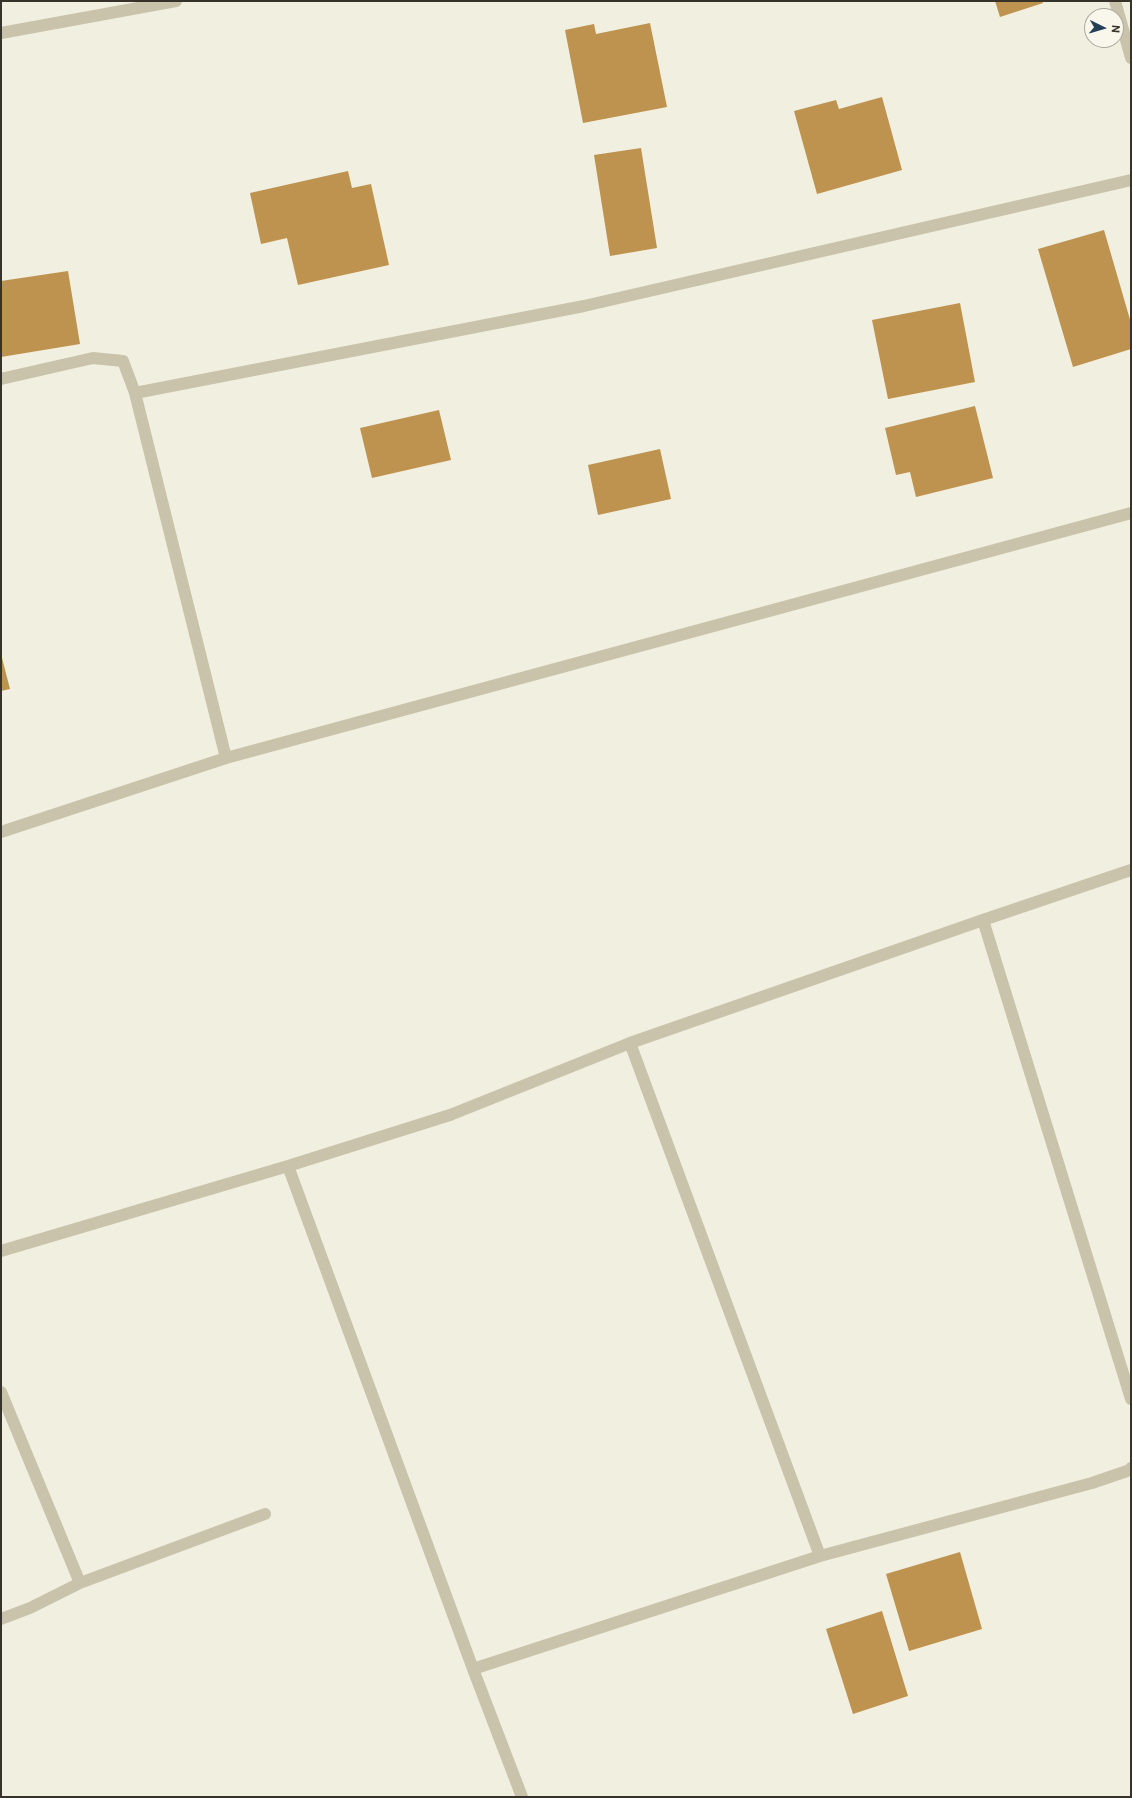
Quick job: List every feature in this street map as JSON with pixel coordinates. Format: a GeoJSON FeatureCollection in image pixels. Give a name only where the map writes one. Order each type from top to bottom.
{"type":"FeatureCollection","features":[{"type":"Feature","properties":{"kind":"street"},"geometry":{"type":"LineString","coordinates":[[1,33],[176,1]]}},
{"type":"Feature","properties":{"kind":"street"},"geometry":{"type":"LineString","coordinates":[[1115,1],[1131,58]]}},
{"type":"Feature","properties":{"kind":"street"},"geometry":{"type":"LineString","coordinates":[[136,393],[584,306],[1131,180]]}},
{"type":"Feature","properties":{"kind":"street"},"geometry":{"type":"LineString","coordinates":[[1,379],[93,358],[123,361],[136,393],[226,758]]}},
{"type":"Feature","properties":{"kind":"street"},"geometry":{"type":"LineString","coordinates":[[1,832],[226,758],[1131,513]]}},
{"type":"Feature","properties":{"kind":"street"},"geometry":{"type":"LineString","coordinates":[[1,1251],[288,1166],[450,1115],[630,1043],[1131,870]]}},
{"type":"Feature","properties":{"kind":"street"},"geometry":{"type":"LineString","coordinates":[[983,920],[1131,1399]]}},
{"type":"Feature","properties":{"kind":"street"},"geometry":{"type":"LineString","coordinates":[[630,1043],[820,1556]]}},
{"type":"Feature","properties":{"kind":"street"},"geometry":{"type":"LineString","coordinates":[[288,1166],[473,1669],[522,1797]]}},
{"type":"Feature","properties":{"kind":"street"},"geometry":{"type":"LineString","coordinates":[[1,1392],[80,1583]]}},
{"type":"Feature","properties":{"kind":"street"},"geometry":{"type":"LineString","coordinates":[[473,1669],[820,1556],[1092,1483],[1130,1470],[1131,1468]]}},
{"type":"Feature","properties":{"kind":"street"},"geometry":{"type":"LineString","coordinates":[[1,1619],[30,1608],[80,1583],[265,1514]]}},
{"type":"Feature","properties":{"kind":"building"},"geometry":{"type":"Polygon","coordinates":[[[995,1],[1042,1],[1043,3],[1000,17],[995,1]]]}},
{"type":"Feature","properties":{"kind":"building"},"geometry":{"type":"Polygon","coordinates":[[[650,23],[667,107],[583,123],[565,30],[594,24],[596,34],[650,23]]]}},
{"type":"Feature","properties":{"kind":"building"},"geometry":{"type":"Polygon","coordinates":[[[882,97],[902,170],[817,194],[794,111],[836,100],[839,109],[882,97]]]}},
{"type":"Feature","properties":{"kind":"building"},"geometry":{"type":"Polygon","coordinates":[[[641,148],[657,248],[610,256],[594,155],[641,148]]]}},
{"type":"Feature","properties":{"kind":"building"},"geometry":{"type":"Polygon","coordinates":[[[348,171],[352,188],[371,184],[389,265],[298,285],[287,238],[261,244],[250,193],[348,171]]]}},
{"type":"Feature","properties":{"kind":"building"},"geometry":{"type":"Polygon","coordinates":[[[1104,230],[1131,323],[1131,349],[1073,367],[1038,249],[1104,230]]]}},
{"type":"Feature","properties":{"kind":"building"},"geometry":{"type":"Polygon","coordinates":[[[68,271],[80,344],[1,357],[1,281],[68,271]]]}},
{"type":"Feature","properties":{"kind":"building"},"geometry":{"type":"Polygon","coordinates":[[[960,303],[975,382],[888,399],[872,320],[960,303]]]}},
{"type":"Feature","properties":{"kind":"building"},"geometry":{"type":"Polygon","coordinates":[[[975,406],[993,478],[916,497],[910,472],[896,475],[885,428],[975,406]]]}},
{"type":"Feature","properties":{"kind":"building"},"geometry":{"type":"Polygon","coordinates":[[[439,410],[451,460],[372,478],[360,428],[439,410]]]}},
{"type":"Feature","properties":{"kind":"building"},"geometry":{"type":"Polygon","coordinates":[[[660,449],[671,499],[598,515],[588,465],[660,449]]]}},
{"type":"Feature","properties":{"kind":"building"},"geometry":{"type":"Polygon","coordinates":[[[1,654],[10,689],[1,691],[1,654]]]}},
{"type":"Feature","properties":{"kind":"building"},"geometry":{"type":"Polygon","coordinates":[[[960,1552],[982,1629],[909,1651],[886,1574],[960,1552]]]}},
{"type":"Feature","properties":{"kind":"building"},"geometry":{"type":"Polygon","coordinates":[[[882,1611],[908,1696],[853,1714],[826,1629],[882,1611]]]}}]}
